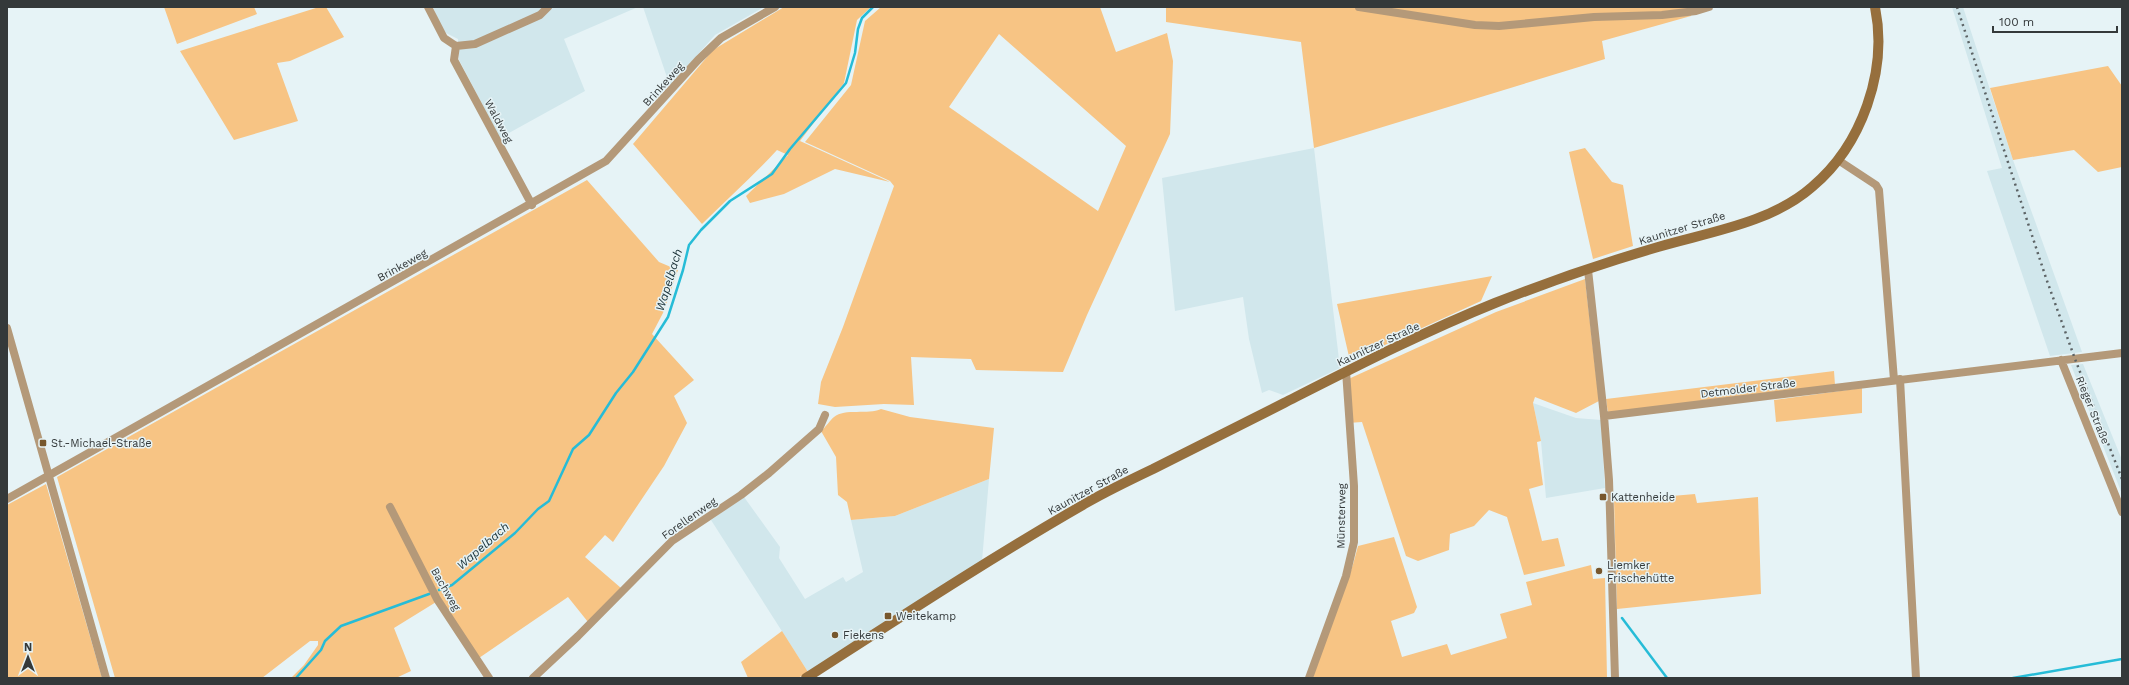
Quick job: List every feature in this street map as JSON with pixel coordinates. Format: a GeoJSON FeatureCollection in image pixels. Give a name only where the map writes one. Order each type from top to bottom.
{"type":"FeatureCollection","features":[{"type":"Feature","properties":{"kind":"street"},"geometry":{"type":"LineString","coordinates":[[428,7],[444,38],[456,46],[475,44],[540,15],[548,7]]}},
{"type":"Feature","properties":{"kind":"street","name":"Brinkeweg"},"geometry":{"type":"LineString","coordinates":[[7,499],[606,161],[698,60],[721,38],[775,7]]}},
{"type":"Feature","properties":{"kind":"street"},"geometry":{"type":"LineString","coordinates":[[1359,7],[1475,25],[1499,26],[1594,17],[1662,15],[1696,11],[1709,7]]}},
{"type":"Feature","properties":{"kind":"street","name":"Kaunitzer Straße"},"geometry":{"type":"LineString","coordinates":[[806,678],[990,561],[1091,500],[1346,371],[1494,303],[1588,270],[1753,220],[1780,208],[1812,188],[1838,160],[1859,127],[1871,96],[1878,43],[1875,7]]}},
{"type":"Feature","properties":{"kind":"street","name":"Waldweg"},"geometry":{"type":"LineString","coordinates":[[456,46],[454,60],[532,204]]}},
{"type":"Feature","properties":{"kind":"street"},"geometry":{"type":"LineString","coordinates":[[1838,160],[1876,185],[1879,190],[1897,380],[1916,678]]}},
{"type":"Feature","properties":{"kind":"street"},"geometry":{"type":"LineString","coordinates":[[1588,270],[1604,416],[1608,480],[1615,678]]}},
{"type":"Feature","properties":{"kind":"street"},"geometry":{"type":"LineString","coordinates":[[7,328],[106,678]]}},
{"type":"Feature","properties":{"kind":"street","name":"Detmolder Straße"},"geometry":{"type":"LineString","coordinates":[[1604,416],[2122,353]]}},
{"type":"Feature","properties":{"kind":"street","name":"Rieger Straße"},"geometry":{"type":"LineString","coordinates":[[2061,360],[2122,512]]}},
{"type":"Feature","properties":{"kind":"street","name":"Münsterweg"},"geometry":{"type":"LineString","coordinates":[[1309,678],[1346,576],[1354,542],[1354,486],[1346,371]]}},
{"type":"Feature","properties":{"kind":"street","name":"Forellenweg"},"geometry":{"type":"LineString","coordinates":[[534,678],[672,541],[741,495],[769,474],[819,429],[825,415]]}},
{"type":"Feature","properties":{"kind":"street","name":"Bachweg"},"geometry":{"type":"LineString","coordinates":[[390,507],[437,599],[489,678]]}},
{"type":"Feature","properties":{"kind":"shaded area"},"geometry":{"type":"Polygon","coordinates":[[[164,7],[254,7],[257,14],[177,44],[164,7]]]}},
{"type":"Feature","properties":{"kind":"shaded area"},"geometry":{"type":"Polygon","coordinates":[[[319,7],[326,7],[344,37],[290,61],[277,63],[298,121],[234,140],[180,51],[319,7]]]}},
{"type":"Feature","properties":{"kind":"shaded area"},"geometry":{"type":"Polygon","coordinates":[[[433,7],[638,7],[564,39],[585,91],[500,138],[459,60],[458,39],[446,33],[440,24],[433,7]]]}},
{"type":"Feature","properties":{"kind":"shaded area"},"geometry":{"type":"Polygon","coordinates":[[[643,7],[764,7],[715,35],[670,86],[643,7]]]}},
{"type":"Feature","properties":{"kind":"shaded area"},"geometry":{"type":"Polygon","coordinates":[[[784,7],[871,7],[857,20],[844,83],[800,141],[890,182],[835,169],[784,194],[750,203],[746,196],[788,155],[777,150],[702,224],[633,144],[713,50],[784,7]]]}},
{"type":"Feature","properties":{"kind":"shaded area"},"geometry":{"type":"Polygon","coordinates":[[[881,7],[1100,7],[1116,52],[1167,33],[1173,61],[1170,134],[1087,315],[1063,372],[976,370],[971,359],[911,357],[914,405],[884,404],[835,407],[818,404],[821,382],[843,327],[894,186],[890,181],[805,142],[851,85],[865,21],[881,7]],[[999,34],[949,107],[1098,211],[1126,146],[999,34]]]}},
{"type":"Feature","properties":{"kind":"shaded area"},"geometry":{"type":"Polygon","coordinates":[[[1166,7],[1698,7],[1693,8],[1691,16],[1602,41],[1605,59],[1314,148],[1301,42],[1166,22],[1166,7]]]}},
{"type":"Feature","properties":{"kind":"shaded area"},"geometry":{"type":"Polygon","coordinates":[[[1952,7],[1963,7],[2013,160],[2082,352],[2050,356],[1987,171],[2002,168],[1952,7]]]}},
{"type":"Feature","properties":{"kind":"shaded area"},"geometry":{"type":"Polygon","coordinates":[[[2108,66],[2122,86],[2122,167],[2098,172],[2074,150],[2013,160],[1990,88],[2108,66]]]}},
{"type":"Feature","properties":{"kind":"shaded area"},"geometry":{"type":"Polygon","coordinates":[[[1314,148],[1340,368],[1283,395],[1269,390],[1262,393],[1249,339],[1243,297],[1175,311],[1162,178],[1314,148]]]}},
{"type":"Feature","properties":{"kind":"shaded area"},"geometry":{"type":"Polygon","coordinates":[[[1585,148],[1612,182],[1623,185],[1633,246],[1593,259],[1569,152],[1585,148]]]}},
{"type":"Feature","properties":{"kind":"shaded area"},"geometry":{"type":"Polygon","coordinates":[[[587,180],[659,262],[678,270],[663,313],[652,334],[694,380],[674,396],[687,423],[664,466],[613,542],[605,535],[585,557],[621,588],[588,622],[568,597],[479,658],[441,599],[394,628],[411,671],[396,678],[291,678],[304,665],[318,645],[318,641],[310,641],[262,678],[115,678],[57,477],[587,180]]]}},
{"type":"Feature","properties":{"kind":"shaded area"},"geometry":{"type":"Polygon","coordinates":[[[1492,276],[1481,301],[1350,361],[1337,304],[1492,276]]]}},
{"type":"Feature","properties":{"kind":"shaded area"},"geometry":{"type":"Polygon","coordinates":[[[1585,279],[1599,401],[1576,413],[1535,397],[1533,403],[1541,441],[1537,442],[1543,485],[1529,489],[1542,541],[1558,538],[1565,566],[1524,575],[1507,517],[1489,510],[1474,526],[1450,534],[1449,550],[1418,561],[1406,556],[1362,422],[1348,423],[1344,381],[1496,312],[1585,279]]]}},
{"type":"Feature","properties":{"kind":"shaded area"},"geometry":{"type":"Polygon","coordinates":[[[2083,364],[2122,460],[2122,494],[2071,365],[2083,364]]]}},
{"type":"Feature","properties":{"kind":"shaded area"},"geometry":{"type":"Polygon","coordinates":[[[1834,371],[1835,385],[1608,413],[1606,399],[1834,371]]]}},
{"type":"Feature","properties":{"kind":"shaded area"},"geometry":{"type":"Polygon","coordinates":[[[1862,388],[1862,413],[1776,422],[1774,400],[1862,388]]]}},
{"type":"Feature","properties":{"kind":"shaded area"},"geometry":{"type":"Polygon","coordinates":[[[1533,403],[1576,418],[1601,420],[1605,488],[1546,498],[1541,441],[1533,403]]]}},
{"type":"Feature","properties":{"kind":"shaded area"},"geometry":{"type":"Polygon","coordinates":[[[881,409],[910,417],[994,428],[989,479],[895,516],[851,520],[847,502],[838,495],[836,457],[821,431],[832,418],[839,414],[850,412],[870,412],[881,409]]]}},
{"type":"Feature","properties":{"kind":"shaded area"},"geometry":{"type":"Polygon","coordinates":[[[989,479],[982,561],[808,672],[711,520],[744,497],[780,547],[779,558],[805,599],[843,577],[846,582],[863,572],[851,520],[895,516],[989,479]]]}},
{"type":"Feature","properties":{"kind":"shaded area"},"geometry":{"type":"Polygon","coordinates":[[[46,484],[102,678],[7,678],[7,505],[46,484]]]}},
{"type":"Feature","properties":{"kind":"shaded area"},"geometry":{"type":"Polygon","coordinates":[[[1695,494],[1697,503],[1758,497],[1761,594],[1617,609],[1614,501],[1695,494]]]}},
{"type":"Feature","properties":{"kind":"shaded area"},"geometry":{"type":"Polygon","coordinates":[[[1394,537],[1417,607],[1414,613],[1391,621],[1402,657],[1447,644],[1451,655],[1507,638],[1500,614],[1532,605],[1526,582],[1591,565],[1593,579],[1605,578],[1607,678],[1313,678],[1348,580],[1358,546],[1394,537]]]}},
{"type":"Feature","properties":{"kind":"shaded area"},"geometry":{"type":"Polygon","coordinates":[[[782,631],[808,672],[798,678],[748,678],[741,662],[782,631]]]}},
{"type":"Feature","properties":{"kind":"waterway","name":"Wapelbach"},"geometry":{"type":"LineString","coordinates":[[439,590],[452,585],[515,533],[538,509],[549,501],[573,449],[589,435],[616,393],[633,372],[668,317],[683,270],[689,245],[701,230],[730,201],[772,174],[790,149],[846,83],[855,53],[858,29],[862,18],[873,7]]}},
{"type":"Feature","properties":{"kind":"waterway","name":"Wapelbach"},"geometry":{"type":"LineString","coordinates":[[296,678],[321,650],[325,641],[341,626],[429,594]]}},
{"type":"Feature","properties":{"kind":"waterway"},"geometry":{"type":"LineString","coordinates":[[1622,618],[1667,678]]}},
{"type":"Feature","properties":{"kind":"waterway"},"geometry":{"type":"LineString","coordinates":[[2013,678],[2122,659]]}},
{"type":"Feature","properties":{"kind":"railway"},"geometry":{"type":"LineString","coordinates":[[1957,7],[2046,278],[2075,359],[2122,479]]}},
{"type":"Feature","properties":{"kind":"place","name":"St.-Michael-Straße"},"geometry":{"type":"Point","coordinates":[43,443]}},
{"type":"Feature","properties":{"kind":"place","name":"Kattenheide"},"geometry":{"type":"Point","coordinates":[1603,497]}},
{"type":"Feature","properties":{"kind":"place","name":"Liemker Frischehütte"},"geometry":{"type":"Point","coordinates":[1599,571]}},
{"type":"Feature","properties":{"kind":"place","name":"Weitekamp"},"geometry":{"type":"Point","coordinates":[888,616]}},
{"type":"Feature","properties":{"kind":"place","name":"Fiekens"},"geometry":{"type":"Point","coordinates":[835,635]}}]}
